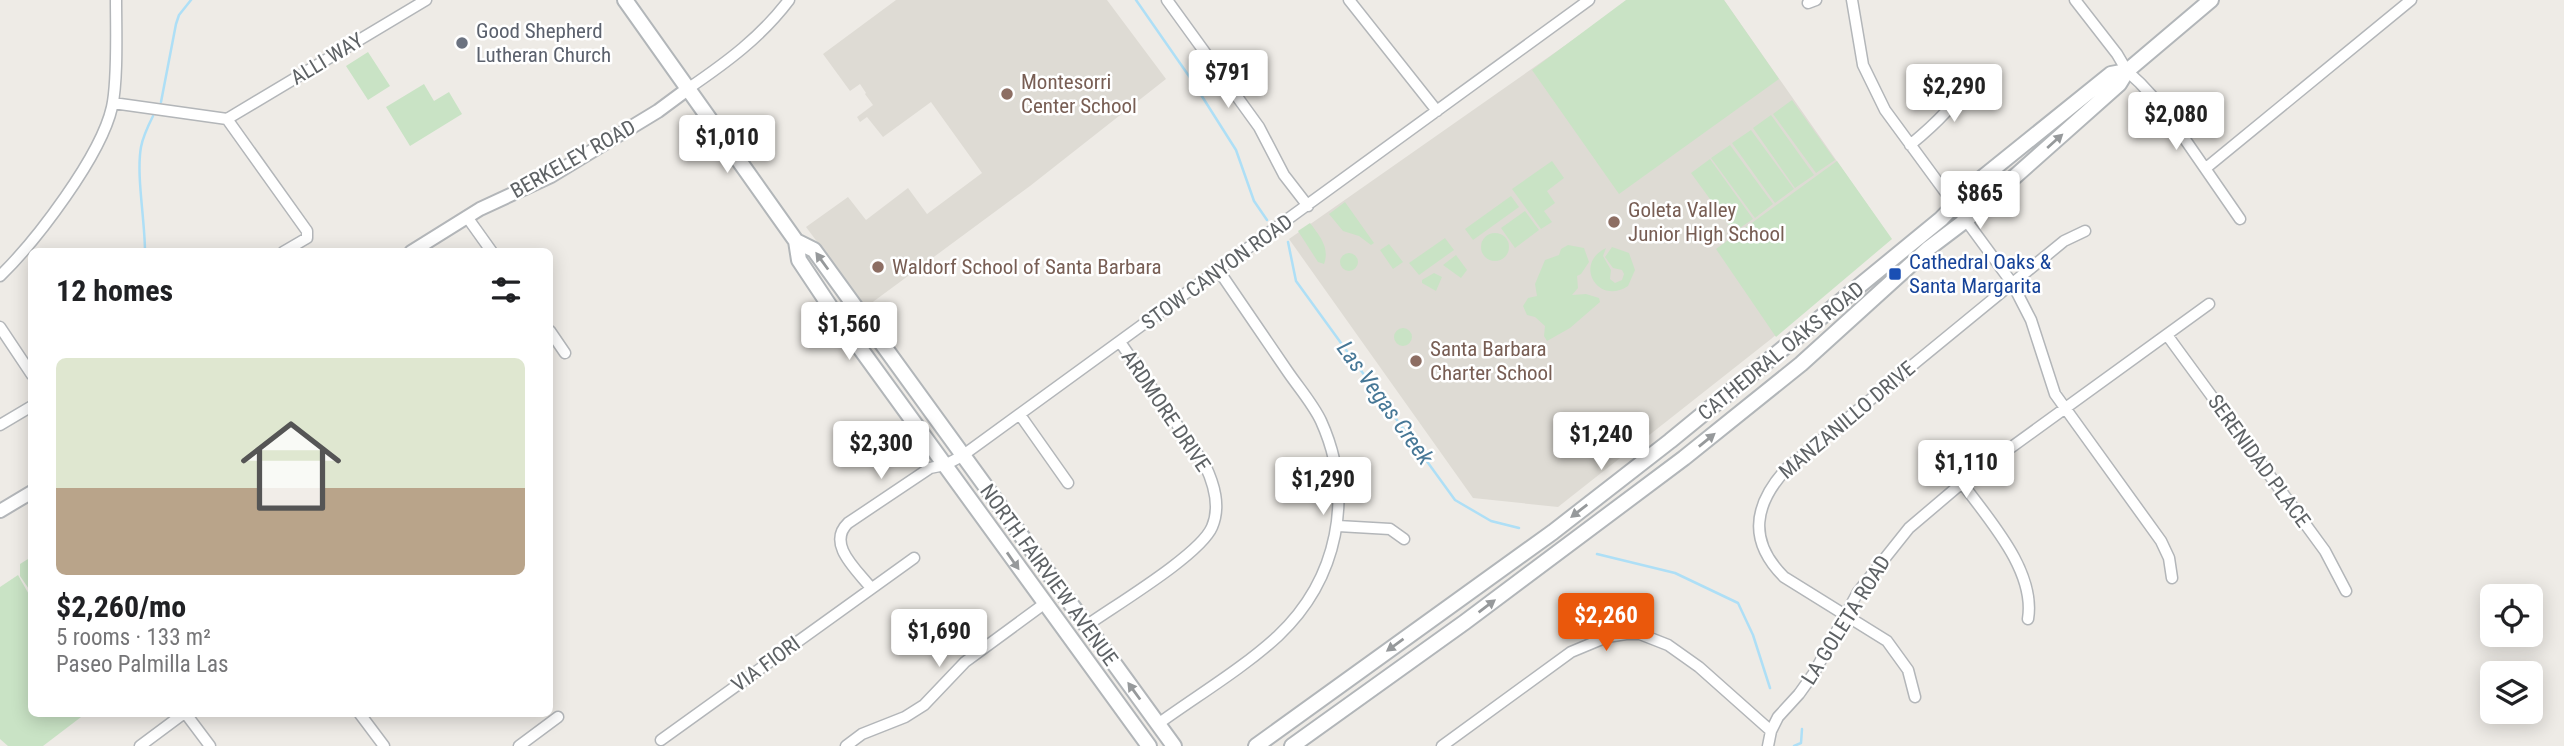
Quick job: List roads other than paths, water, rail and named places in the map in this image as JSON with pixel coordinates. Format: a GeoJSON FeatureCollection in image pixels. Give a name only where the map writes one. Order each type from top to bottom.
{"type":"FeatureCollection","features":[{"type":"Feature","properties":{"kind":"main road","name":"NORTH FAIRVIEW AVENUE"},"geometry":{"type":"LineString","coordinates":[[625,0],[796,241],[799,260],[808,274],[1149,746]]}},
{"type":"Feature","properties":{"kind":"main road","name":"CATHEDRAL OAKS ROAD"},"geometry":{"type":"LineString","coordinates":[[1292,746],[1465,622],[1684,458],[1801,364],[1929,248],[1966,220],[2119,84],[2127,71],[2211,0]]}},
{"type":"Feature","properties":{"kind":"main road","name":"CATHEDRAL OAKS ROAD"},"geometry":{"type":"LineString","coordinates":[[1256,746],[1536,544],[1670,441],[1941,219],[1954,204],[2111,74],[2127,71]]}},
{"type":"Feature","properties":{"kind":"main road","name":"NORTH FAIRVIEW AVENUE"},"geometry":{"type":"LineString","coordinates":[[796,241],[814,250],[1174,746]]}},
{"type":"Feature","properties":{"kind":"street"},"geometry":{"type":"LineString","coordinates":[[0,276],[12,265],[57,206],[97,148],[113,103],[116,0]]}},
{"type":"Feature","properties":{"kind":"street","name":"ALLI WAY"},"geometry":{"type":"LineString","coordinates":[[227,119],[426,0]]}},
{"type":"Feature","properties":{"kind":"street","name":"BERKELEY ROAD"},"geometry":{"type":"LineString","coordinates":[[417,248],[467,217],[551,176],[658,111],[745,49],[767,28],[789,0]]}},
{"type":"Feature","properties":{"kind":"street"},"geometry":{"type":"LineString","coordinates":[[1167,0],[1259,127],[1284,175],[1308,206]]}},
{"type":"Feature","properties":{"kind":"street"},"geometry":{"type":"LineString","coordinates":[[1349,0],[1437,111]]}},
{"type":"Feature","properties":{"kind":"street","name":"STOW CANYON ROAD"},"geometry":{"type":"LineString","coordinates":[[871,588],[839,544],[840,532],[848,523],[930,468],[945,466],[961,456],[1020,415],[1589,0]]}},
{"type":"Feature","properties":{"kind":"street"},"geometry":{"type":"LineString","coordinates":[[1852,0],[1863,65],[1885,110],[2012,283],[2031,320],[2055,394],[2161,541],[2169,558],[2172,578]]}},
{"type":"Feature","properties":{"kind":"street"},"geometry":{"type":"LineString","coordinates":[[2075,0],[2127,71],[2164,109],[2240,219]]}},
{"type":"Feature","properties":{"kind":"street"},"geometry":{"type":"LineString","coordinates":[[2206,168],[2411,0]]}},
{"type":"Feature","properties":{"kind":"street"},"geometry":{"type":"LineString","coordinates":[[1910,145],[1958,98],[1970,80]]}},
{"type":"Feature","properties":{"kind":"street"},"geometry":{"type":"LineString","coordinates":[[113,103],[227,119],[307,231],[307,238],[290,248]]}},
{"type":"Feature","properties":{"kind":"street"},"geometry":{"type":"LineString","coordinates":[[467,217],[489,248]]}},
{"type":"Feature","properties":{"kind":"street","name":"MANZANILLO DRIVE"},"geometry":{"type":"LineString","coordinates":[[1915,697],[1908,670],[1888,641],[1784,577],[1770,563],[1763,549],[1759,530],[1764,499],[1772,484],[1787,468],[2064,241],[2085,230]]}},
{"type":"Feature","properties":{"kind":"street"},"geometry":{"type":"LineString","coordinates":[[1158,724],[1259,652],[1293,621],[1318,586],[1327,566],[1338,526],[1338,479],[1320,420],[1219,271]]}},
{"type":"Feature","properties":{"kind":"street","name":"LA GOLETA ROAD"},"geometry":{"type":"LineString","coordinates":[[1768,746],[1778,716],[1814,673],[1844,615],[1873,571],[1909,528],[1962,483],[2209,304]]}},
{"type":"Feature","properties":{"kind":"street"},"geometry":{"type":"LineString","coordinates":[[0,327],[28,369]]}},
{"type":"Feature","properties":{"kind":"street"},"geometry":{"type":"LineString","coordinates":[[553,335],[565,353]]}},
{"type":"Feature","properties":{"kind":"street","name":"SERENIDAD PLACE"},"geometry":{"type":"LineString","coordinates":[[2167,335],[2325,551],[2346,591]]}},
{"type":"Feature","properties":{"kind":"street","name":"ARDMORE DRIVE"},"geometry":{"type":"LineString","coordinates":[[1086,626],[1193,551],[1212,527],[1216,513],[1213,482],[1205,465],[1120,342]]}},
{"type":"Feature","properties":{"kind":"street"},"geometry":{"type":"LineString","coordinates":[[0,425],[28,408]]}},
{"type":"Feature","properties":{"kind":"street"},"geometry":{"type":"LineString","coordinates":[[1020,415],[1068,483]]}},
{"type":"Feature","properties":{"kind":"street"},"geometry":{"type":"LineString","coordinates":[[1962,483],[1999,533],[2016,562],[2027,586],[2031,604],[2028,619]]}},
{"type":"Feature","properties":{"kind":"street"},"geometry":{"type":"LineString","coordinates":[[0,511],[28,494]]}},
{"type":"Feature","properties":{"kind":"street"},"geometry":{"type":"LineString","coordinates":[[1338,526],[1390,529],[1404,540]]}},
{"type":"Feature","properties":{"kind":"street","name":"VIA FIORI"},"geometry":{"type":"LineString","coordinates":[[661,740],[914,558]]}},
{"type":"Feature","properties":{"kind":"street"},"geometry":{"type":"LineString","coordinates":[[846,746],[862,734],[905,717],[924,705],[965,662],[1044,604]]}},
{"type":"Feature","properties":{"kind":"street"},"geometry":{"type":"LineString","coordinates":[[1441,746],[1571,652],[1607,636],[1626,634],[1640,634],[1668,645],[1699,667],[1771,731]]}},
{"type":"Feature","properties":{"kind":"street"},"geometry":{"type":"LineString","coordinates":[[140,746],[181,717]]}},
{"type":"Feature","properties":{"kind":"street"},"geometry":{"type":"LineString","coordinates":[[187,717],[211,746]]}},
{"type":"Feature","properties":{"kind":"street"},"geometry":{"type":"LineString","coordinates":[[365,717],[384,746]]}},
{"type":"Feature","properties":{"kind":"street"},"geometry":{"type":"LineString","coordinates":[[520,746],[558,717]]}},
{"type":"Feature","properties":{"kind":"waterway"},"geometry":{"type":"LineString","coordinates":[[161,102],[176,24],[179,15],[191,0]]}},
{"type":"Feature","properties":{"kind":"waterway","name":"Las Vegas Creek"},"geometry":{"type":"LineString","coordinates":[[1136,0],[1236,150],[1254,201],[1267,220]]}},
{"type":"Feature","properties":{"kind":"waterway"},"geometry":{"type":"LineString","coordinates":[[145,248],[140,158],[143,139],[153,116]]}},
{"type":"Feature","properties":{"kind":"waterway","name":"Las Vegas Creek"},"geometry":{"type":"LineString","coordinates":[[1288,242],[1296,281],[1455,500],[1491,521],[1519,528]]}},
{"type":"Feature","properties":{"kind":"waterway","name":"Las Vegas Creek"},"geometry":{"type":"LineString","coordinates":[[1597,554],[1675,573],[1738,603],[1753,635],[1770,688]]}},
{"type":"Feature","properties":{"kind":"waterway","name":"Las Vegas Creek"},"geometry":{"type":"LineString","coordinates":[[1794,746],[1801,743],[1802,729]]}},
{"type":"Feature","properties":{"kind":"place","name":"Good Shepherd Lutheran Church"},"geometry":{"type":"Point","coordinates":[462,43]}},
{"type":"Feature","properties":{"kind":"place","name":"Montesorri Center School"},"geometry":{"type":"Point","coordinates":[1007,94]}},
{"type":"Feature","properties":{"kind":"place","name":"Goleta Valley Junior High School"},"geometry":{"type":"Point","coordinates":[1614,222]}},
{"type":"Feature","properties":{"kind":"place","name":"Waldorf School of Santa Barbara"},"geometry":{"type":"Point","coordinates":[878,267]}},
{"type":"Feature","properties":{"kind":"place","name":"Cathedral Oaks & Santa Margarita"},"geometry":{"type":"Point","coordinates":[1895,274]}},
{"type":"Feature","properties":{"kind":"place","name":"Santa Barbara Charter School"},"geometry":{"type":"Point","coordinates":[1416,361]}}]}
